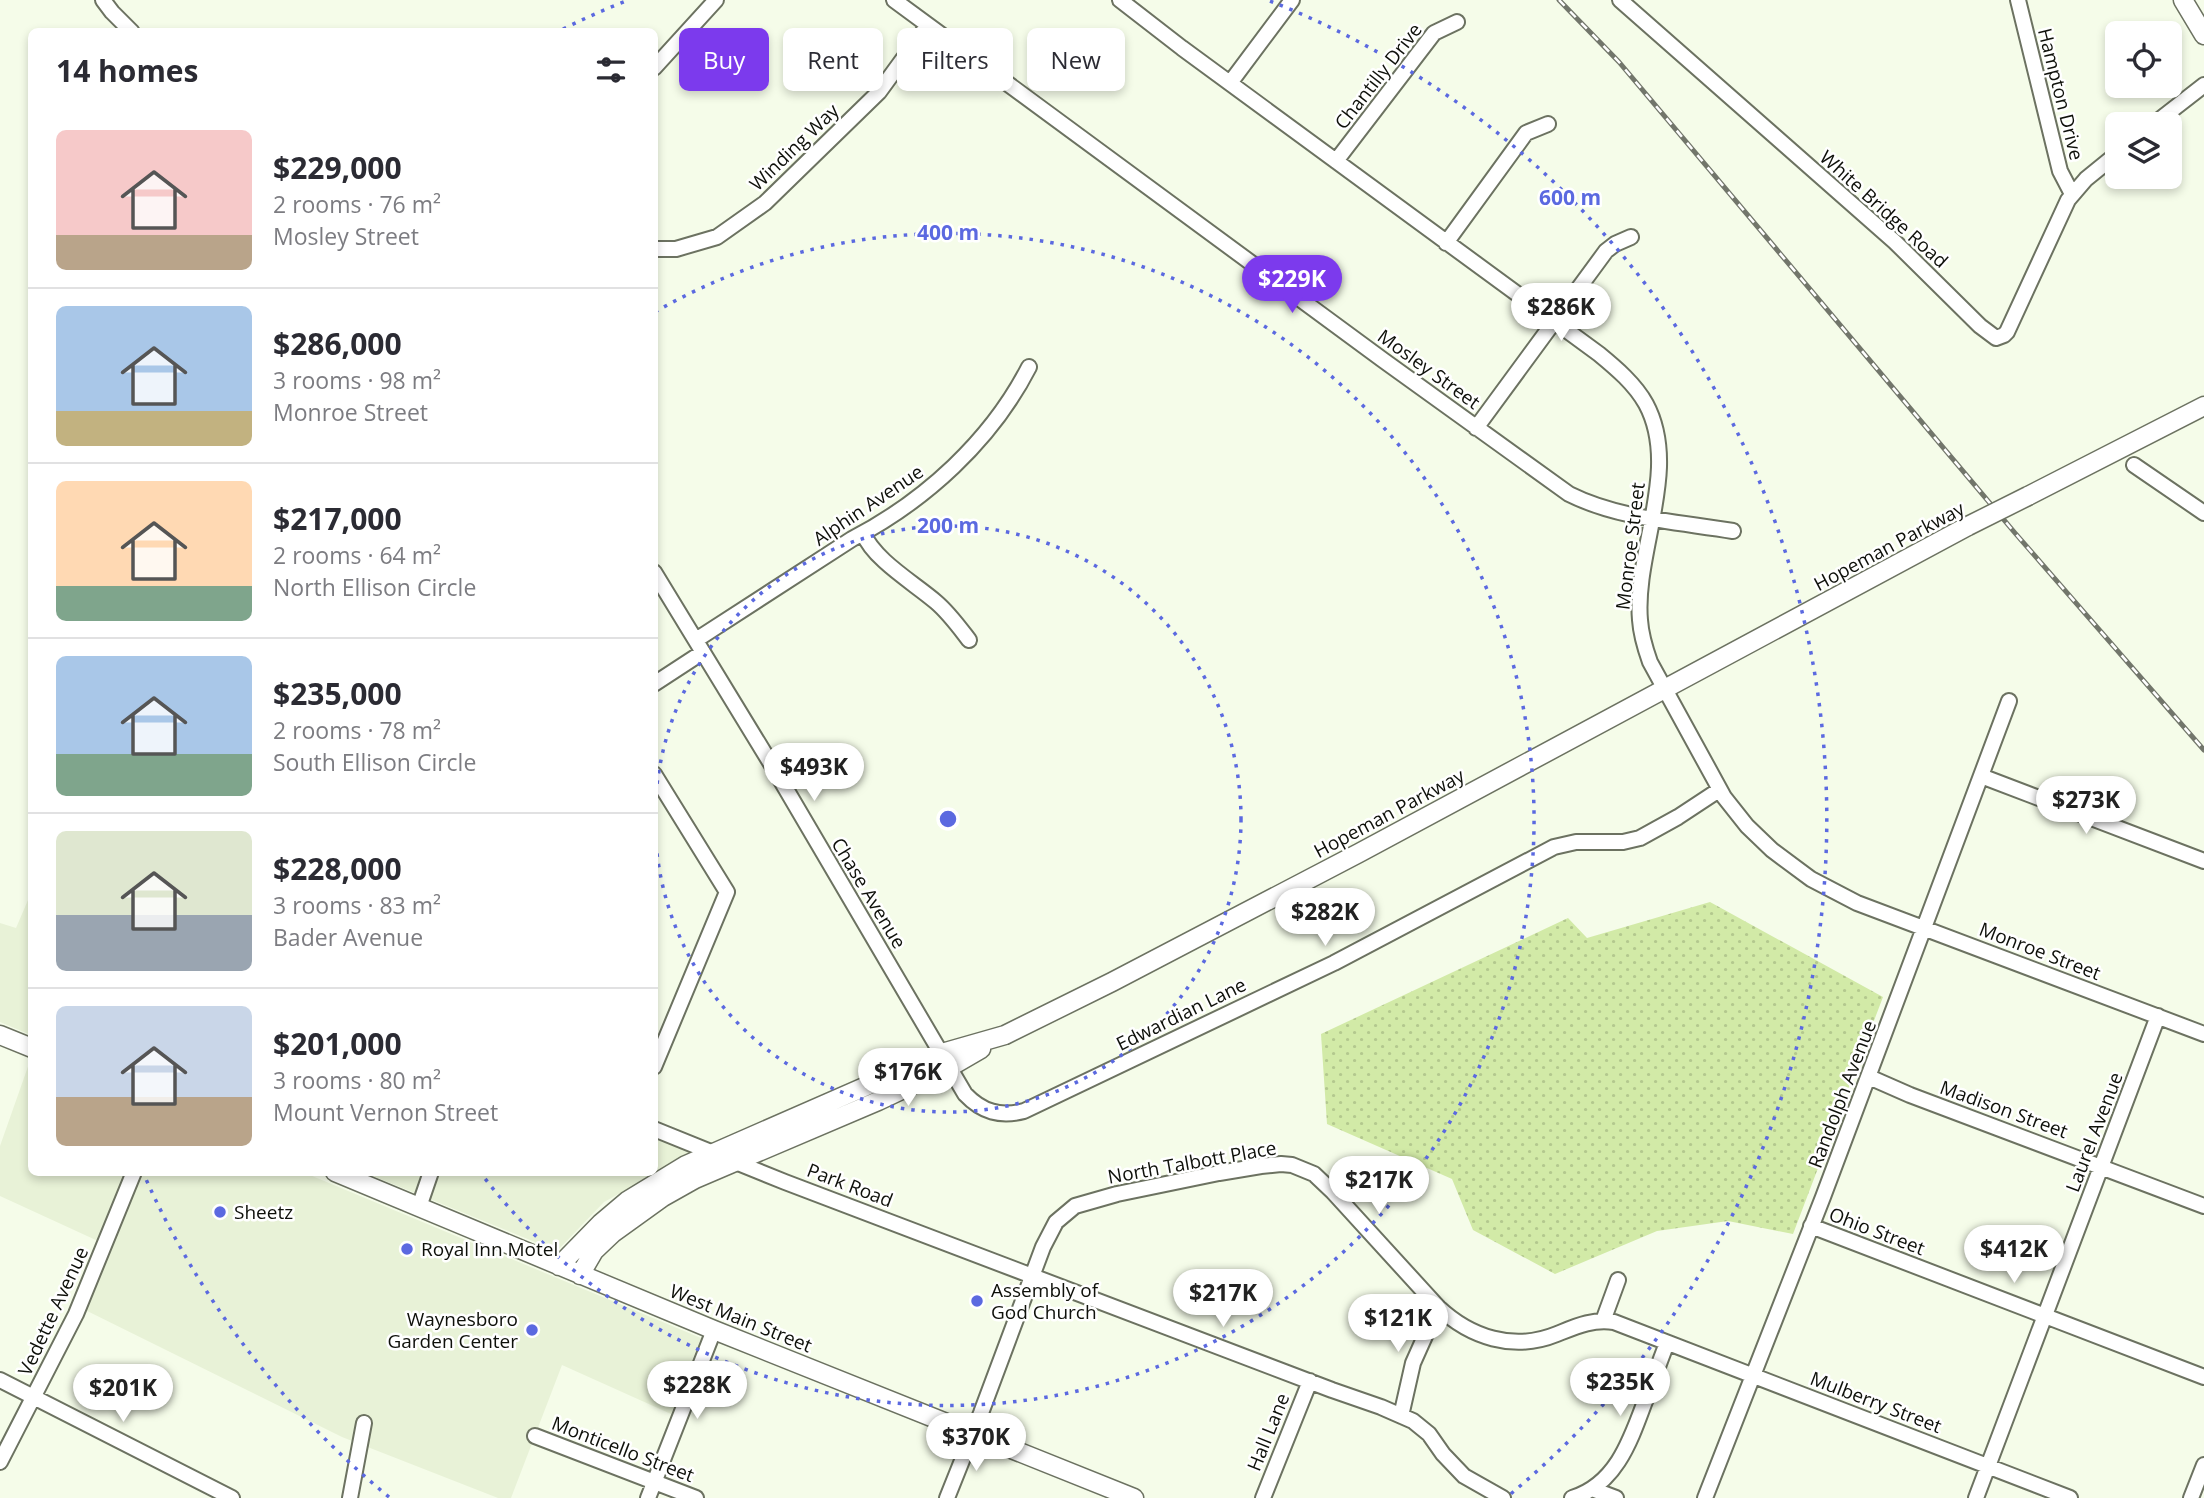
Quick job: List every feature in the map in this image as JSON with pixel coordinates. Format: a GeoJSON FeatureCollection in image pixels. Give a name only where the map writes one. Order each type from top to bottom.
{"type":"FeatureCollection","features":[{"type":"Feature","properties":{"kind":"main road"},"geometry":{"type":"LineString","coordinates":[[2183,0],[2204,35]]}},
{"type":"Feature","properties":{"kind":"main road","name":"Hopeman Parkway"},"geometry":{"type":"LineString","coordinates":[[946,1060],[1005,1035],[1112,982],[1359,853],[1968,526],[2204,406]]}},
{"type":"Feature","properties":{"kind":"main road"},"geometry":{"type":"LineString","coordinates":[[0,1035],[28,1046]]}},
{"type":"Feature","properties":{"kind":"main road"},"geometry":{"type":"LineString","coordinates":[[559,1266],[627,1201],[686,1165],[946,1060]]}},
{"type":"Feature","properties":{"kind":"main road"},"geometry":{"type":"LineString","coordinates":[[580,1275],[594,1251],[613,1233],[695,1179],[878,1101],[946,1060]]}},
{"type":"Feature","properties":{"kind":"main road","name":"West Main Street"},"geometry":{"type":"LineString","coordinates":[[345,1176],[714,1330],[1134,1498]]}},
{"type":"Feature","properties":{"kind":"street"},"geometry":{"type":"LineString","coordinates":[[103,0],[128,28]]}},
{"type":"Feature","properties":{"kind":"street"},"geometry":{"type":"LineString","coordinates":[[658,64],[716,0]]}},
{"type":"Feature","properties":{"kind":"street","name":"Mosley Street"},"geometry":{"type":"LineString","coordinates":[[894,0],[1569,494],[1599,507],[1733,531]]}},
{"type":"Feature","properties":{"kind":"street"},"geometry":{"type":"LineString","coordinates":[[1230,83],[1292,0]]}},
{"type":"Feature","properties":{"kind":"street","name":"White Bridge Road"},"geometry":{"type":"LineString","coordinates":[[1620,0],[1895,242],[1992,336],[1999,337],[2007,332],[2072,194]]}},
{"type":"Feature","properties":{"kind":"street","name":"Hampton Drive"},"geometry":{"type":"LineString","coordinates":[[2018,0],[2060,172],[2072,194]]}},
{"type":"Feature","properties":{"kind":"street","name":"Monroe Street"},"geometry":{"type":"LineString","coordinates":[[1122,1],[1613,366],[1634,386],[1655,425],[1658,446],[1657,479],[1640,593],[1640,620],[1645,647],[1719,790],[1747,826],[1811,879],[1857,903],[2204,1034]]}},
{"type":"Feature","properties":{"kind":"street","name":"Chantilly Drive"},"geometry":{"type":"LineString","coordinates":[[1336,161],[1434,33],[1457,22]]}},
{"type":"Feature","properties":{"kind":"street","name":"Winding Way"},"geometry":{"type":"LineString","coordinates":[[658,249],[676,249],[717,237],[765,203],[879,92],[928,25]]}},
{"type":"Feature","properties":{"kind":"street"},"geometry":{"type":"LineString","coordinates":[[2169,112],[2204,85]]}},
{"type":"Feature","properties":{"kind":"street"},"geometry":{"type":"LineString","coordinates":[[1446,243],[1526,133],[1548,124]]}},
{"type":"Feature","properties":{"kind":"street"},"geometry":{"type":"LineString","coordinates":[[2072,194],[2105,164]]}},
{"type":"Feature","properties":{"kind":"street"},"geometry":{"type":"LineString","coordinates":[[1476,428],[1606,251],[1631,237]]}},
{"type":"Feature","properties":{"kind":"street","name":"Alphin Avenue"},"geometry":{"type":"LineString","coordinates":[[658,681],[699,646],[923,494],[960,461],[1005,407],[1029,367]]}},
{"type":"Feature","properties":{"kind":"street"},"geometry":{"type":"LineString","coordinates":[[2134,465],[2204,513]]}},
{"type":"Feature","properties":{"kind":"street"},"geometry":{"type":"LineString","coordinates":[[863,533],[868,544],[881,557],[938,604],[970,640]]}},
{"type":"Feature","properties":{"kind":"street","name":"Chase Avenue"},"geometry":{"type":"LineString","coordinates":[[658,579],[946,1060]]}},
{"type":"Feature","properties":{"kind":"street","name":"Randolph Avenue"},"geometry":{"type":"LineString","coordinates":[[1705,1498],[1869,1077],[2009,701]]}},
{"type":"Feature","properties":{"kind":"street"},"geometry":{"type":"LineString","coordinates":[[1981,776],[2204,862]]}},
{"type":"Feature","properties":{"kind":"street"},"geometry":{"type":"LineString","coordinates":[[658,780],[727,892],[658,1057]]}},
{"type":"Feature","properties":{"kind":"street","name":"Edwardian Lane"},"geometry":{"type":"LineString","coordinates":[[946,1060],[965,1094],[978,1106],[1001,1115],[1024,1111],[1334,963],[1554,847],[1576,842],[1614,842],[1640,838],[1719,790]]}},
{"type":"Feature","properties":{"kind":"street","name":"Laurel Avenue"},"geometry":{"type":"LineString","coordinates":[[1976,1498],[2158,1016]]}},
{"type":"Feature","properties":{"kind":"street","name":"Madison Street"},"geometry":{"type":"LineString","coordinates":[[1869,1077],[2204,1206]]}},
{"type":"Feature","properties":{"kind":"street","name":"Park Road"},"geometry":{"type":"LineString","coordinates":[[658,1131],[1401,1416],[1422,1427],[1464,1476],[1503,1498]]}},
{"type":"Feature","properties":{"kind":"street","name":"North Talbott Place"},"geometry":{"type":"LineString","coordinates":[[947,1498],[1043,1247],[1056,1222],[1075,1206],[1261,1166],[1292,1165],[1314,1174],[1333,1192],[1438,1307]]}},
{"type":"Feature","properties":{"kind":"street","name":"Vedette Avenue"},"geometry":{"type":"LineString","coordinates":[[0,1462],[76,1314],[132,1176]]}},
{"type":"Feature","properties":{"kind":"street"},"geometry":{"type":"LineString","coordinates":[[419,1207],[430,1176]]}},
{"type":"Feature","properties":{"kind":"street","name":"Ohio Street"},"geometry":{"type":"LineString","coordinates":[[1811,1226],[2204,1377]]}},
{"type":"Feature","properties":{"kind":"street"},"geometry":{"type":"LineString","coordinates":[[1401,1416],[1413,1363],[1438,1307],[1466,1329],[1486,1337],[1507,1341],[1538,1340],[1583,1324],[1603,1321],[1618,1280]]}},
{"type":"Feature","properties":{"kind":"street","name":"Mulberry Street"},"geometry":{"type":"LineString","coordinates":[[1603,1321],[1614,1322],[2070,1498]]}},
{"type":"Feature","properties":{"kind":"street"},"geometry":{"type":"LineString","coordinates":[[648,1498],[714,1330]]}},
{"type":"Feature","properties":{"kind":"street"},"geometry":{"type":"LineString","coordinates":[[1572,1498],[1592,1489],[1611,1472],[1625,1451],[1667,1343]]}},
{"type":"Feature","properties":{"kind":"street"},"geometry":{"type":"LineString","coordinates":[[0,1380],[232,1498]]}},
{"type":"Feature","properties":{"kind":"street","name":"Hall Lane"},"geometry":{"type":"LineString","coordinates":[[1263,1498],[1310,1381]]}},
{"type":"Feature","properties":{"kind":"street"},"geometry":{"type":"LineString","coordinates":[[350,1498],[364,1423]]}},
{"type":"Feature","properties":{"kind":"street","name":"Monticello Street"},"geometry":{"type":"LineString","coordinates":[[535,1436],[696,1498]]}},
{"type":"Feature","properties":{"kind":"street"},"geometry":{"type":"LineString","coordinates":[[2191,1498],[2204,1465]]}},
{"type":"Feature","properties":{"kind":"street"},"geometry":{"type":"LineString","coordinates":[[1592,1489],[1616,1498]]}},
{"type":"Feature","properties":{"kind":"shaded area"},"geometry":{"type":"Polygon","coordinates":[[[28,900],[28,1034],[0,1022],[0,923],[16,928],[28,900]]]}},
{"type":"Feature","properties":{"kind":"shaded area"},"geometry":{"type":"Polygon","coordinates":[[[28,1067],[28,1176],[312,1176],[701,1338],[671,1414],[562,1365],[511,1498],[498,1498],[342,1437],[73,1304],[98,1241],[0,1196],[0,1146],[28,1067]]]}},
{"type":"Feature","properties":{"kind":"shaded area"},"geometry":{"type":"Polygon","coordinates":[[[658,1138],[693,1153],[658,1172],[658,1138]]]}},
{"type":"Feature","properties":{"kind":"shaded area"},"geometry":{"type":"Polygon","coordinates":[[[373,1176],[651,1176],[604,1202],[557,1251],[373,1176]]]}},
{"type":"Feature","properties":{"kind":"green space"},"geometry":{"type":"Polygon","coordinates":[[[1710,902],[1883,997],[1793,1234],[1728,1221],[1657,1231],[1555,1274],[1473,1230],[1452,1179],[1327,1124],[1321,1034],[1568,918],[1587,938],[1710,902]]]}},
{"type":"Feature","properties":{"kind":"railway"},"geometry":{"type":"LineString","coordinates":[[1559,0],[1619,62],[2015,533],[2204,750]]}},
{"type":"Feature","properties":{"kind":"place","name":"Sheetz"},"geometry":{"type":"Point","coordinates":[220,1212]}},
{"type":"Feature","properties":{"kind":"place","name":"Royal Inn Motel"},"geometry":{"type":"Point","coordinates":[407,1249]}},
{"type":"Feature","properties":{"kind":"place","name":"Assembly of God Church"},"geometry":{"type":"Point","coordinates":[977,1301]}},
{"type":"Feature","properties":{"kind":"place","name":"Waynesboro Garden Center"},"geometry":{"type":"Point","coordinates":[532,1330]}}]}
